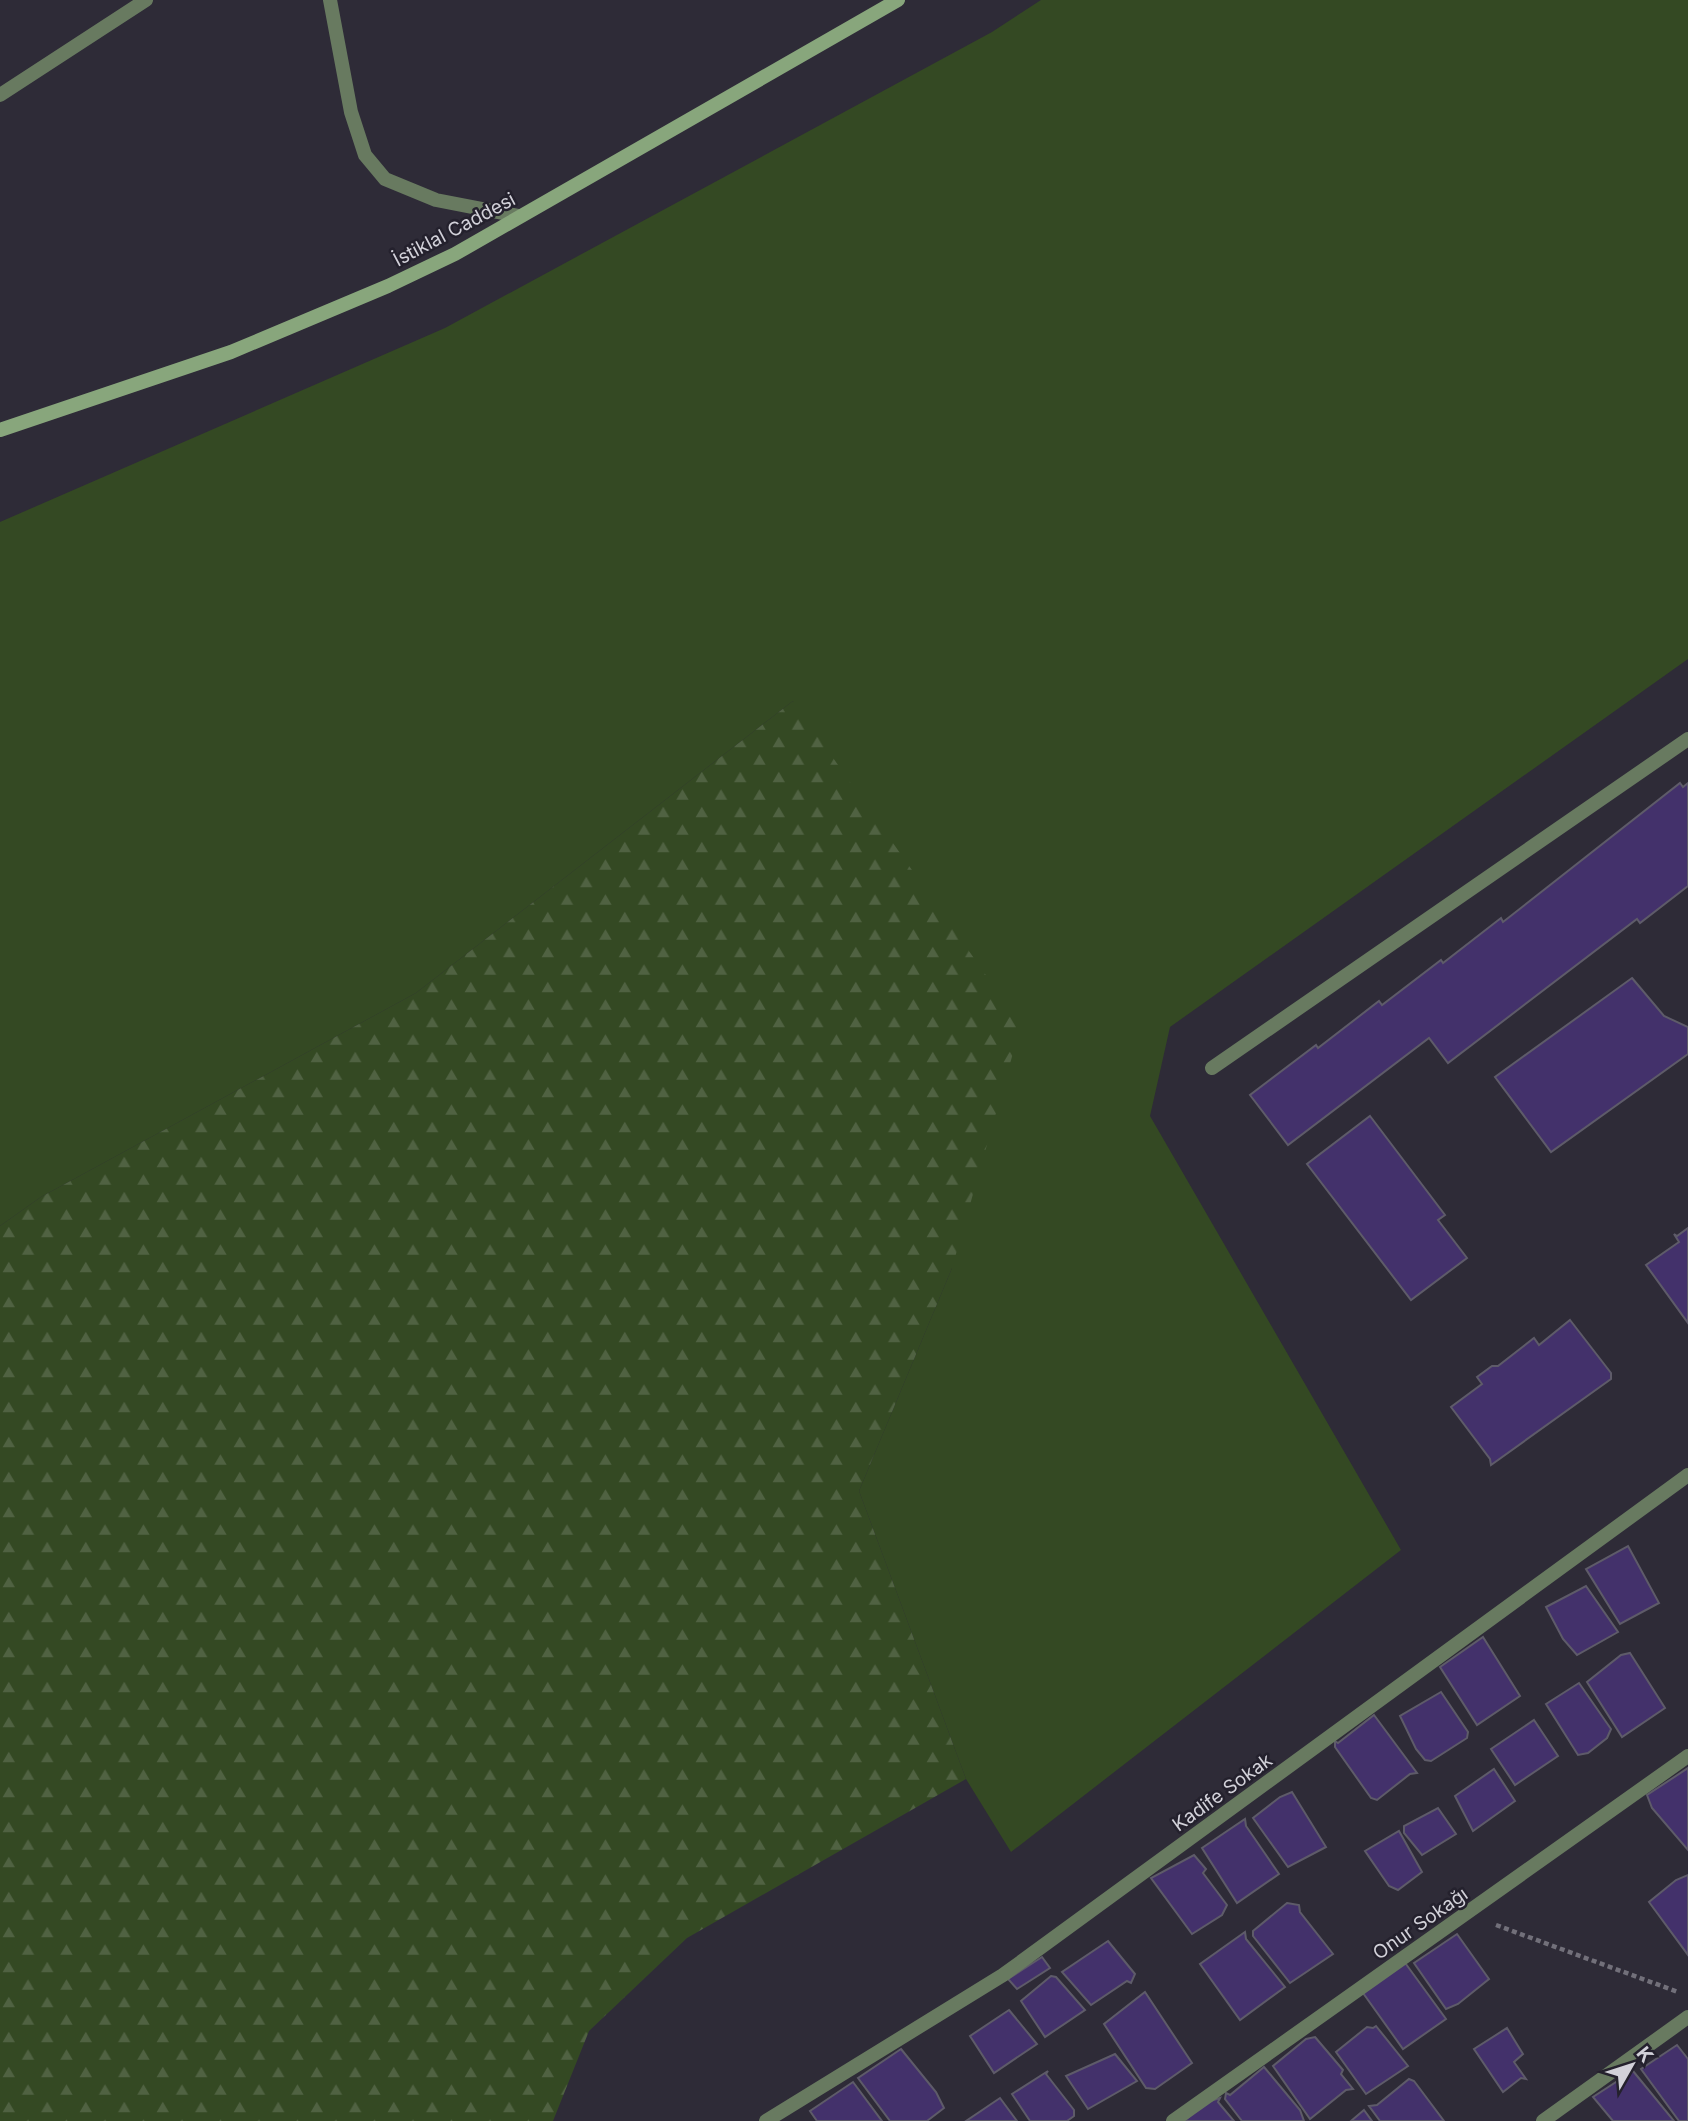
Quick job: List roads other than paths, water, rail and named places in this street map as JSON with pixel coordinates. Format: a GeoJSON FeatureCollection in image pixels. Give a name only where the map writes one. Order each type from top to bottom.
{"type":"FeatureCollection","features":[{"type":"Feature","properties":{"kind":"main road","name":"İstiklal Caddesi"},"geometry":{"type":"LineString","coordinates":[[0,430],[231,352],[433,265],[898,0]]}},
{"type":"Feature","properties":{"kind":"street"},"geometry":{"type":"LineString","coordinates":[[0,95],[146,0]]}},
{"type":"Feature","properties":{"kind":"street"},"geometry":{"type":"LineString","coordinates":[[330,0],[351,113],[365,155],[378,171],[385,179],[436,200],[519,216]]}},
{"type":"Feature","properties":{"kind":"street"},"geometry":{"type":"LineString","coordinates":[[1212,1068],[1688,739]]}},
{"type":"Feature","properties":{"kind":"street","name":"Kadife Sokak"},"geometry":{"type":"LineString","coordinates":[[766,2121],[1003,1975],[1688,1475]]}},
{"type":"Feature","properties":{"kind":"street","name":"Onur Sokağı"},"geometry":{"type":"LineString","coordinates":[[1173,2121],[1688,1756]]}},
{"type":"Feature","properties":{"kind":"street"},"geometry":{"type":"LineString","coordinates":[[1543,2121],[1688,2017]]}}]}
